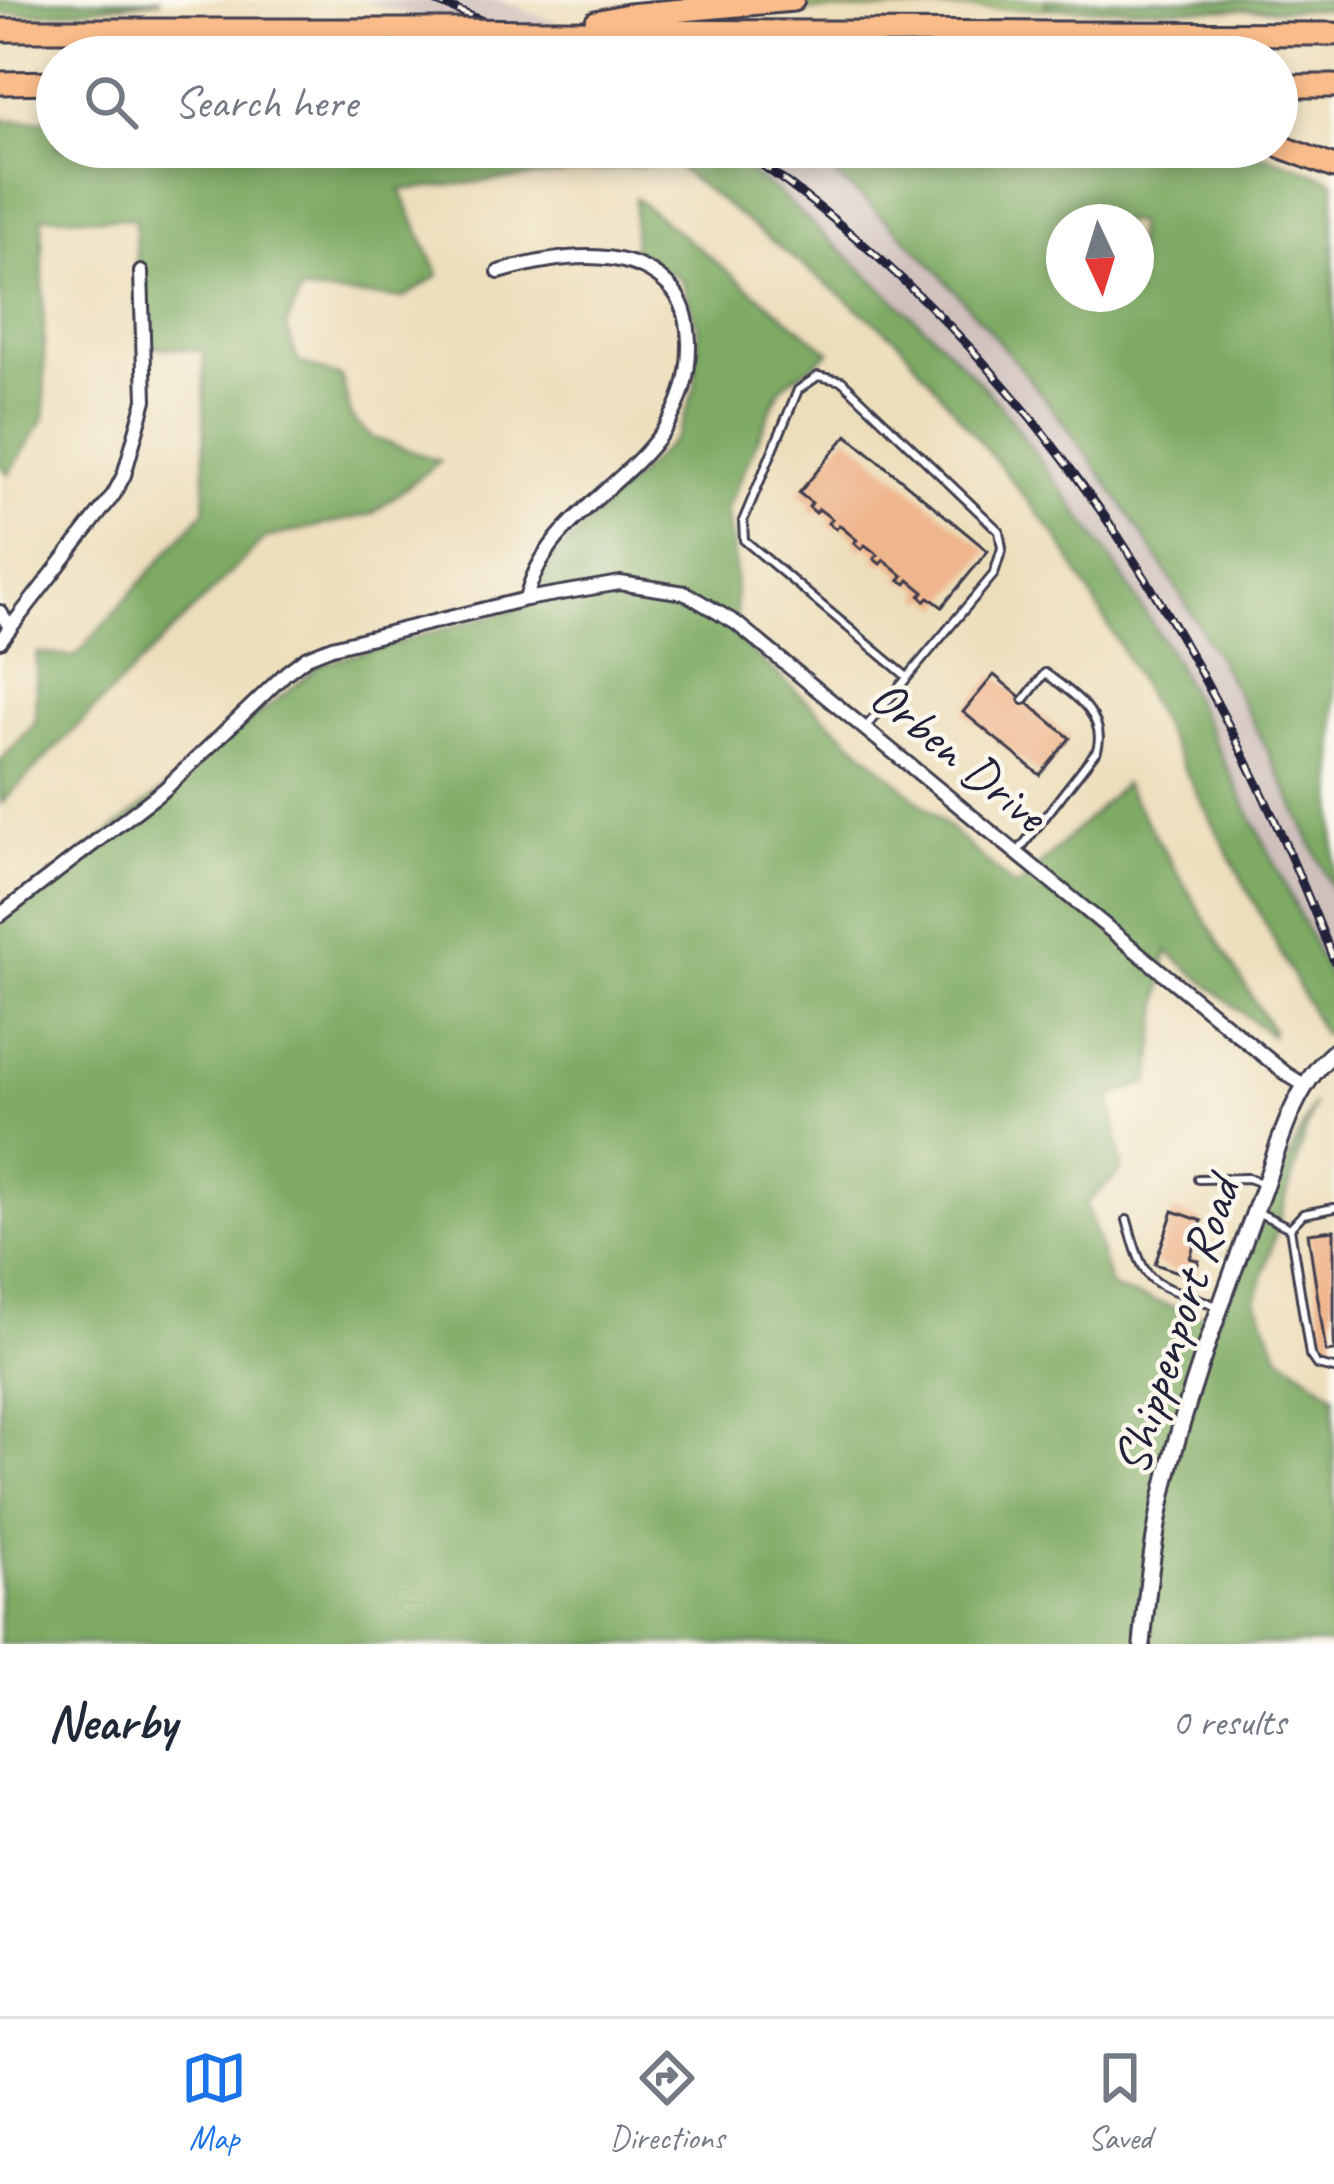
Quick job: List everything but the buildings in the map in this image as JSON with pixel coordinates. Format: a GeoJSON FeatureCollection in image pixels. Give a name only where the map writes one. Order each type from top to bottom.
{"type":"FeatureCollection","features":[{"type":"Feature","properties":{"kind":"highway"},"geometry":{"type":"LineString","coordinates":[[548,31],[628,15],[793,0]]}},
{"type":"Feature","properties":{"kind":"highway"},"geometry":{"type":"LineString","coordinates":[[0,30],[1334,34]]}},
{"type":"Feature","properties":{"kind":"highway"},"geometry":{"type":"LineString","coordinates":[[0,82],[36,82]]}},
{"type":"Feature","properties":{"kind":"highway"},"geometry":{"type":"LineString","coordinates":[[1298,86],[1334,86]]}},
{"type":"Feature","properties":{"kind":"highway"},"geometry":{"type":"LineString","coordinates":[[1298,153],[1334,167]]}},
{"type":"Feature","properties":{"kind":"street"},"geometry":{"type":"LineString","coordinates":[[499,272],[543,259],[623,260],[660,277],[682,302],[687,320],[688,364],[675,414],[647,452],[533,568],[526,599]]}},
{"type":"Feature","properties":{"kind":"street"},"geometry":{"type":"LineString","coordinates":[[0,641],[124,475],[147,379],[141,272]]}},
{"type":"Feature","properties":{"kind":"street","name":"Orben Drive"},"geometry":{"type":"LineString","coordinates":[[0,915],[165,790],[307,657],[360,637],[620,583],[686,593],[736,623],[1304,1084]]}},
{"type":"Feature","properties":{"kind":"street"},"geometry":{"type":"LineString","coordinates":[[0,612],[10,627]]}},
{"type":"Feature","properties":{"kind":"street","name":"Shippenport Road"},"geometry":{"type":"LineString","coordinates":[[1142,1644],[1166,1484],[1220,1307],[1304,1084],[1334,1052]]}},
{"type":"Feature","properties":{"kind":"lane"},"geometry":{"type":"LineString","coordinates":[[865,728],[994,574],[1002,539],[842,381],[818,376],[798,390],[742,520],[744,540],[906,676]]}},
{"type":"Feature","properties":{"kind":"lane"},"geometry":{"type":"LineString","coordinates":[[1017,853],[1097,750],[1100,737],[1084,703],[1046,673],[1024,700]]}},
{"type":"Feature","properties":{"kind":"lane"},"geometry":{"type":"LineString","coordinates":[[1198,1180],[1248,1178],[1265,1184]]}},
{"type":"Feature","properties":{"kind":"lane"},"geometry":{"type":"LineString","coordinates":[[1289,1228],[1303,1214],[1334,1208]]}},
{"type":"Feature","properties":{"kind":"lane"},"geometry":{"type":"LineString","coordinates":[[1255,1211],[1289,1228]]}},
{"type":"Feature","properties":{"kind":"lane"},"geometry":{"type":"LineString","coordinates":[[1127,1220],[1141,1270],[1153,1282],[1220,1307]]}},
{"type":"Feature","properties":{"kind":"lane"},"geometry":{"type":"LineString","coordinates":[[1289,1228],[1310,1355],[1317,1365],[1334,1369]]}},
{"type":"Feature","properties":{"kind":"shaded area"},"geometry":{"type":"Polygon","coordinates":[[[357,0],[500,0],[588,36],[467,36],[357,0]]]}},
{"type":"Feature","properties":{"kind":"shaded area"},"geometry":{"type":"Polygon","coordinates":[[[742,168],[821,168],[868,203],[960,296],[1116,490],[1259,728],[1301,816],[1334,894],[1334,987],[1171,654],[1110,557],[998,401],[942,343],[778,193],[742,168]]]}},
{"type":"Feature","properties":{"kind":"green space"},"geometry":{"type":"Polygon","coordinates":[[[0,0],[161,0],[0,14],[0,0]]]}},
{"type":"Feature","properties":{"kind":"green space"},"geometry":{"type":"Polygon","coordinates":[[[845,0],[1046,0],[1047,8],[763,11],[845,0]]]}},
{"type":"Feature","properties":{"kind":"green space"},"geometry":{"type":"Polygon","coordinates":[[[1046,0],[1334,0],[1334,10],[1047,8],[1046,0]]]}},
{"type":"Feature","properties":{"kind":"green space"},"geometry":{"type":"Polygon","coordinates":[[[0,120],[36,121],[36,168],[622,168],[400,190],[439,275],[403,298],[301,292],[286,326],[298,362],[341,377],[352,419],[373,438],[440,461],[372,514],[265,538],[0,804],[0,761],[35,723],[37,653],[75,657],[205,510],[204,351],[139,345],[135,219],[42,216],[45,417],[9,474],[0,465],[0,120]]]}},
{"type":"Feature","properties":{"kind":"green space"},"geometry":{"type":"Polygon","coordinates":[[[1298,166],[1334,181],[1334,894],[1265,746],[1144,536],[998,341],[877,211],[825,168],[1298,166]]]}},
{"type":"Feature","properties":{"kind":"green space"},"geometry":{"type":"Polygon","coordinates":[[[678,168],[742,168],[778,193],[942,343],[997,401],[1110,557],[1171,654],[1334,988],[1334,1028],[1323,1034],[1119,644],[1058,538],[897,339],[678,168]]]}},
{"type":"Feature","properties":{"kind":"green space"},"geometry":{"type":"Polygon","coordinates":[[[635,198],[830,352],[781,387],[726,510],[735,563],[737,638],[1016,888],[1124,784],[1272,1030],[1271,1036],[1167,951],[1150,1082],[1111,1097],[1122,1170],[1086,1204],[1111,1288],[1216,1320],[1314,1103],[1256,1300],[1279,1354],[1334,1394],[1334,1644],[0,1644],[0,919],[322,664],[524,606],[560,551],[677,436],[695,387],[698,327],[681,279],[633,251],[635,198]]]}},
{"type":"Feature","properties":{"kind":"railway"},"geometry":{"type":"LineString","coordinates":[[432,0],[519,36]]}},
{"type":"Feature","properties":{"kind":"railway"},"geometry":{"type":"LineString","coordinates":[[764,168],[841,225],[935,311],[1021,406],[1098,506],[1167,613],[1229,725],[1334,961]]}}]}
